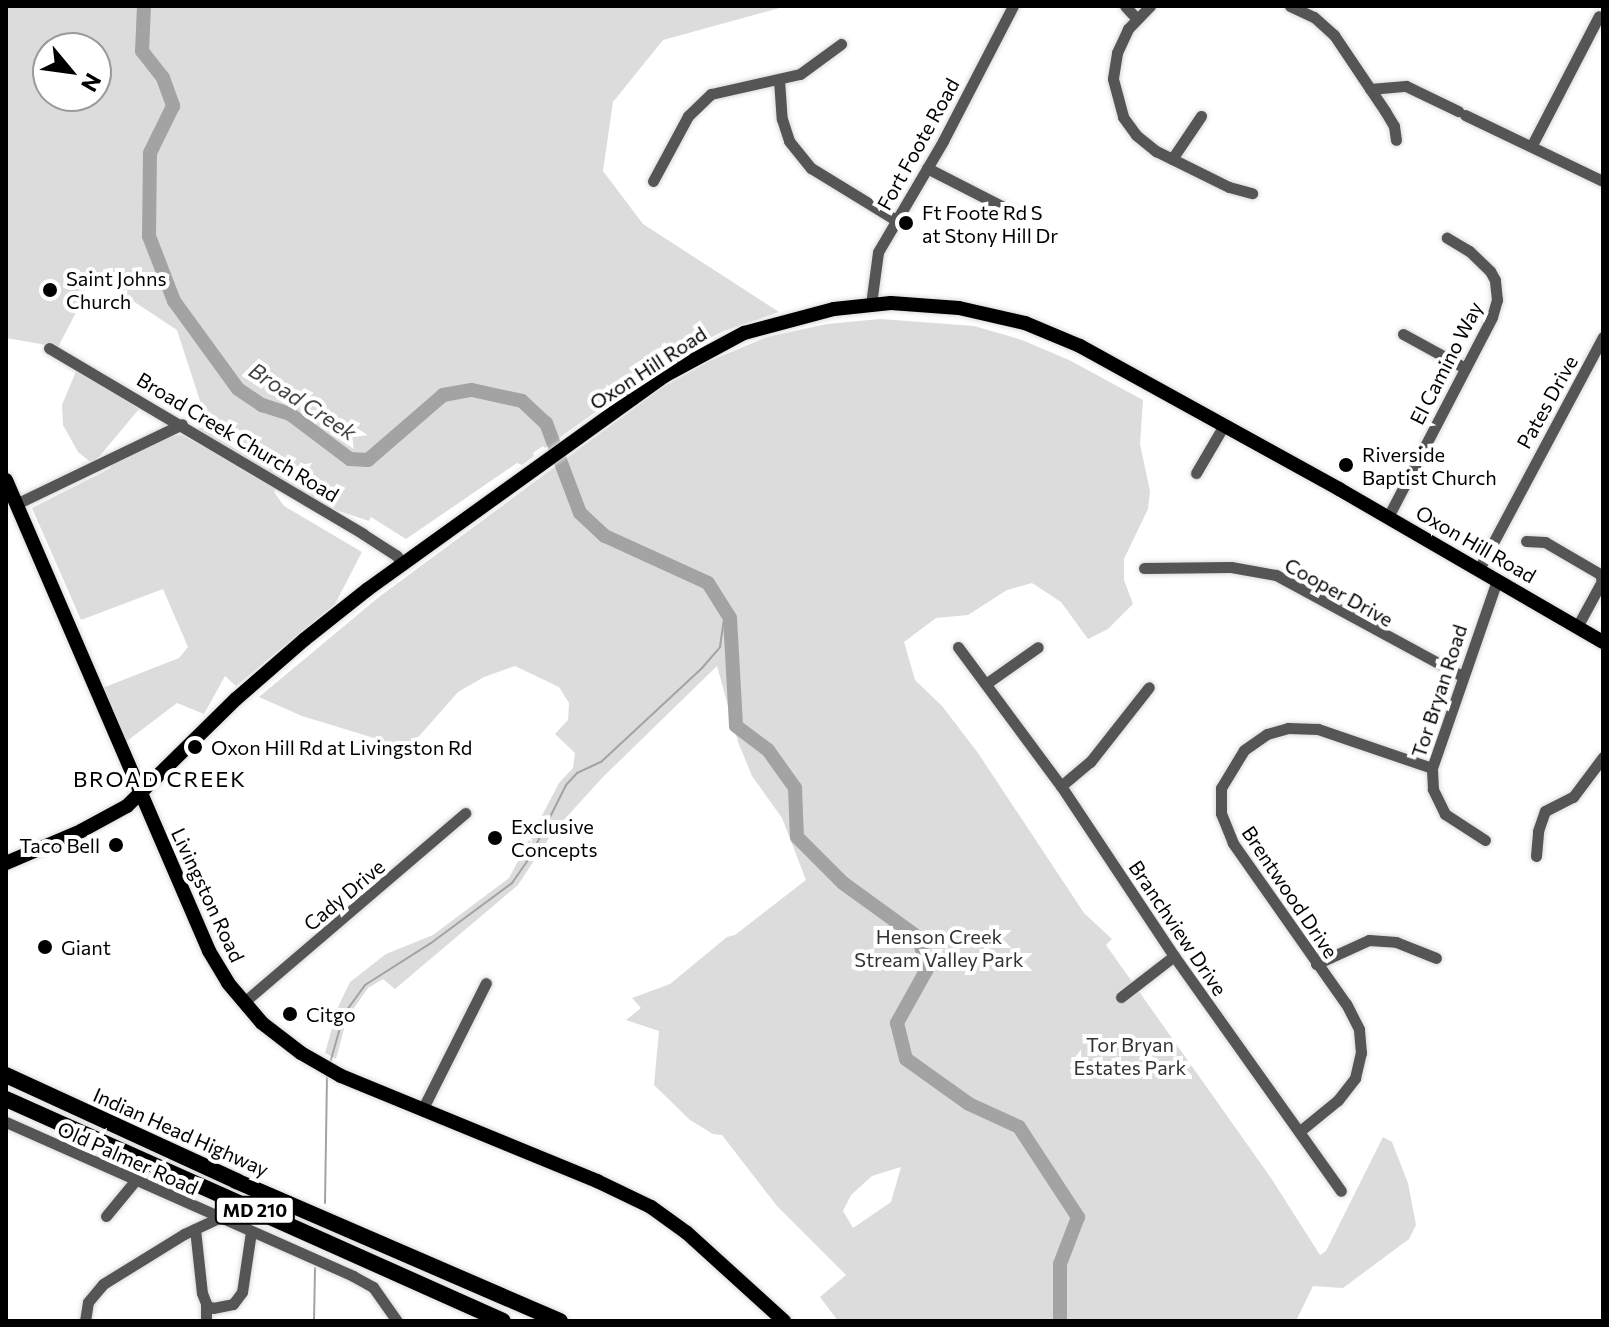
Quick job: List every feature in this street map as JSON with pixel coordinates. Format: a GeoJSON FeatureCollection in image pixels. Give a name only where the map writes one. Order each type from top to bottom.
{"type":"FeatureCollection","features":[{"type":"Feature","properties":{"kind":"highway","name":"Indian Head Highway"},"geometry":{"type":"LineString","coordinates":[[6,1075],[236,1181],[560,1321]]}},
{"type":"Feature","properties":{"kind":"highway","name":"Indian Head Highway"},"geometry":{"type":"LineString","coordinates":[[6,1099],[503,1321]]}},
{"type":"Feature","properties":{"kind":"main road","name":"Oxon Hill Road"},"geometry":{"type":"LineString","coordinates":[[6,863],[108,818],[140,795],[247,689],[402,565],[664,376],[725,341],[770,324],[871,304],[959,308],[1042,329],[1104,358],[1603,642]]}},
{"type":"Feature","properties":{"kind":"main road","name":"Livingston Road"},"geometry":{"type":"LineString","coordinates":[[6,480],[209,951],[244,1002],[282,1040],[336,1074],[597,1181],[651,1207],[687,1233],[784,1321]]}},
{"type":"Feature","properties":{"kind":"street","name":"Fort Foote Road"},"geometry":{"type":"LineString","coordinates":[[871,304],[874,266],[1013,6]]}},
{"type":"Feature","properties":{"kind":"street"},"geometry":{"type":"LineString","coordinates":[[1125,6],[1136,18]]}},
{"type":"Feature","properties":{"kind":"street"},"geometry":{"type":"LineString","coordinates":[[1150,6],[1136,18],[1117,53],[1113,79],[1117,102],[1136,135],[1172,159],[1229,187],[1252,193]]}},
{"type":"Feature","properties":{"kind":"street"},"geometry":{"type":"LineString","coordinates":[[1290,6],[1329,29],[1394,126],[1396,140]]}},
{"type":"Feature","properties":{"kind":"street"},"geometry":{"type":"LineString","coordinates":[[1532,145],[1599,16]]}},
{"type":"Feature","properties":{"kind":"street"},"geometry":{"type":"LineString","coordinates":[[653,181],[688,116],[711,94],[800,74],[841,44]]}},
{"type":"Feature","properties":{"kind":"street"},"geometry":{"type":"LineString","coordinates":[[779,80],[782,119],[789,141],[811,168],[896,220]]}},
{"type":"Feature","properties":{"kind":"street"},"geometry":{"type":"LineString","coordinates":[[1370,89],[1406,86],[1603,181]]}},
{"type":"Feature","properties":{"kind":"street"},"geometry":{"type":"LineString","coordinates":[[1172,159],[1201,116]]}},
{"type":"Feature","properties":{"kind":"street"},"geometry":{"type":"LineString","coordinates":[[927,168],[1017,214]]}},
{"type":"Feature","properties":{"kind":"street","name":"El Camino Way"},"geometry":{"type":"LineString","coordinates":[[1388,517],[1492,317],[1497,290],[1495,280],[1480,260],[1447,238]]}},
{"type":"Feature","properties":{"kind":"street"},"geometry":{"type":"LineString","coordinates":[[1403,334],[1465,368]]}},
{"type":"Feature","properties":{"kind":"street","name":"Pates Drive"},"geometry":{"type":"LineString","coordinates":[[1479,569],[1603,337]]}},
{"type":"Feature","properties":{"kind":"street","name":"Broad Creek Church Road"},"geometry":{"type":"LineString","coordinates":[[49,348],[363,534],[397,556],[402,565]]}},
{"type":"Feature","properties":{"kind":"street"},"geometry":{"type":"LineString","coordinates":[[16,504],[182,424]]}},
{"type":"Feature","properties":{"kind":"street"},"geometry":{"type":"LineString","coordinates":[[1196,473],[1224,425]]}},
{"type":"Feature","properties":{"kind":"street"},"geometry":{"type":"LineString","coordinates":[[1526,541],[1545,542],[1594,568],[1602,581],[1577,627]]}},
{"type":"Feature","properties":{"kind":"street","name":"Cooper Drive"},"geometry":{"type":"LineString","coordinates":[[1144,568],[1231,567],[1276,575],[1462,676]]}},
{"type":"Feature","properties":{"kind":"street","name":"Tor Bryan Road"},"geometry":{"type":"LineString","coordinates":[[1485,840],[1445,814],[1433,789],[1432,768],[1497,580]]}},
{"type":"Feature","properties":{"kind":"street","name":"Branchview Drive"},"geometry":{"type":"LineString","coordinates":[[958,647],[1061,786],[1174,956],[1341,1191]]}},
{"type":"Feature","properties":{"kind":"street"},"geometry":{"type":"LineString","coordinates":[[987,683],[1038,647]]}},
{"type":"Feature","properties":{"kind":"street"},"geometry":{"type":"LineString","coordinates":[[1061,786],[1090,762],[1149,687]]}},
{"type":"Feature","properties":{"kind":"street","name":"Brentwood Drive"},"geometry":{"type":"LineString","coordinates":[[1300,1131],[1347,1090],[1361,1053],[1354,1019],[1225,826],[1219,800],[1227,774],[1244,750],[1257,740],[1276,731],[1305,727],[1432,768]]}},
{"type":"Feature","properties":{"kind":"street"},"geometry":{"type":"LineString","coordinates":[[1536,856],[1538,831],[1545,811],[1573,797],[1603,757]]}},
{"type":"Feature","properties":{"kind":"street","name":"Cady Drive"},"geometry":{"type":"LineString","coordinates":[[244,1002],[465,813]]}},
{"type":"Feature","properties":{"kind":"street"},"geometry":{"type":"LineString","coordinates":[[1316,964],[1369,940],[1396,942],[1436,958]]}},
{"type":"Feature","properties":{"kind":"street"},"geometry":{"type":"LineString","coordinates":[[1121,997],[1174,956]]}},
{"type":"Feature","properties":{"kind":"street"},"geometry":{"type":"LineString","coordinates":[[422,1110],[486,983]]}},
{"type":"Feature","properties":{"kind":"street","name":"Old Palmer Road"},"geometry":{"type":"LineString","coordinates":[[6,1122],[373,1287],[397,1321]]}},
{"type":"Feature","properties":{"kind":"street"},"geometry":{"type":"LineString","coordinates":[[106,1216],[135,1181]]}},
{"type":"Feature","properties":{"kind":"street"},"geometry":{"type":"LineString","coordinates":[[85,1321],[88,1302],[99,1287],[218,1218]]}},
{"type":"Feature","properties":{"kind":"street"},"geometry":{"type":"LineString","coordinates":[[195,1229],[206,1321]]}},
{"type":"Feature","properties":{"kind":"street"},"geometry":{"type":"LineString","coordinates":[[206,1304],[221,1308],[238,1298],[246,1277],[251,1232]]}},
{"type":"Feature","properties":{"kind":"green space"},"geometry":{"type":"Polygon","coordinates":[[[6,6],[787,6],[663,40],[613,102],[603,171],[643,224],[779,312],[724,331],[674,356],[545,448],[543,446],[533,453],[534,456],[522,465],[517,463],[406,539],[371,517],[369,521],[324,506],[197,431],[208,411],[202,407],[177,330],[95,276],[58,347],[6,338],[6,6]]]}},
{"type":"Feature","properties":{"kind":"green space"},"geometry":{"type":"Polygon","coordinates":[[[880,319],[974,326],[1022,340],[1069,360],[1143,400],[1140,444],[1150,491],[1148,509],[1124,559],[1124,580],[1133,604],[1108,629],[1088,639],[1061,602],[1032,583],[1007,590],[968,615],[936,618],[904,642],[915,680],[942,706],[978,753],[1084,913],[1112,939],[1106,945],[1271,1178],[1320,1255],[1326,1251],[1383,1137],[1392,1142],[1408,1183],[1416,1225],[1409,1239],[1343,1288],[1313,1286],[1296,1321],[838,1321],[820,1297],[846,1275],[777,1206],[722,1135],[713,1134],[690,1120],[654,1085],[659,1031],[626,1020],[641,1008],[632,998],[670,984],[727,937],[735,935],[806,880],[782,818],[752,776],[738,742],[717,666],[602,778],[553,832],[518,885],[395,989],[383,979],[368,988],[347,1018],[336,1059],[325,1053],[338,1007],[350,982],[386,954],[433,935],[509,878],[559,783],[573,768],[575,753],[555,734],[568,720],[569,703],[559,687],[515,666],[484,677],[458,692],[399,759],[374,738],[302,716],[259,697],[379,597],[663,387],[710,361],[767,337],[827,324],[880,319]],[[901,1167],[872,1176],[851,1195],[843,1211],[853,1228],[891,1202],[901,1167]]]}},
{"type":"Feature","properties":{"kind":"green space"},"geometry":{"type":"Polygon","coordinates":[[[77,369],[139,409],[93,464],[78,452],[63,425],[62,405],[77,369]]]}},
{"type":"Feature","properties":{"kind":"green space"},"geometry":{"type":"Polygon","coordinates":[[[182,435],[276,487],[274,492],[284,506],[362,552],[335,604],[236,686],[225,676],[204,714],[177,703],[123,744],[100,689],[179,658],[188,647],[163,589],[81,620],[32,508],[111,468],[110,463],[167,436],[182,435]]]}},
{"type":"Feature","properties":{"kind":"waterway","name":"Broad Creek"},"geometry":{"type":"LineString","coordinates":[[144,6],[142,51],[163,78],[173,106],[150,153],[149,236],[174,301],[238,389],[262,405],[290,414],[350,459],[368,460],[443,395],[472,390],[522,401],[546,423],[580,513],[605,536],[708,583],[730,618],[736,726],[768,750],[795,788],[797,837],[843,883],[919,938],[927,969],[897,1023],[906,1059],[969,1104],[1019,1127],[1078,1217],[1060,1264],[1060,1321]]}},
{"type":"Feature","properties":{"kind":"waterway"},"geometry":{"type":"LineString","coordinates":[[330,1063],[344,1014],[365,985],[431,943],[512,883],[530,857],[566,785],[577,773],[601,762],[702,668],[720,647],[725,611]]}},
{"type":"Feature","properties":{"kind":"waterway"},"geometry":{"type":"LineString","coordinates":[[325,1203],[327,1077]]}},
{"type":"Feature","properties":{"kind":"waterway"},"geometry":{"type":"LineString","coordinates":[[314,1321],[315,1268]]}},
{"type":"Feature","properties":{"kind":"place","name":"Ft Foote Rd S at Stony Hill Dr"},"geometry":{"type":"Point","coordinates":[906,223]}},
{"type":"Feature","properties":{"kind":"place","name":"Saint Johns Church"},"geometry":{"type":"Point","coordinates":[50,290]}},
{"type":"Feature","properties":{"kind":"place","name":"Riverside Baptist Church"},"geometry":{"type":"Point","coordinates":[1346,465]}},
{"type":"Feature","properties":{"kind":"place","name":"Oxon Hill Rd at Livingston Rd"},"geometry":{"type":"Point","coordinates":[195,747]}},
{"type":"Feature","properties":{"kind":"place","name":"Exclusive Concepts"},"geometry":{"type":"Point","coordinates":[495,838]}},
{"type":"Feature","properties":{"kind":"place","name":"Taco Bell"},"geometry":{"type":"Point","coordinates":[116,845]}},
{"type":"Feature","properties":{"kind":"place","name":"Giant"},"geometry":{"type":"Point","coordinates":[45,947]}},
{"type":"Feature","properties":{"kind":"place","name":"Citgo"},"geometry":{"type":"Point","coordinates":[290,1014]}},
{"type":"Feature","properties":{"kind":"district","name":"BROAD CREEK"},"geometry":{"type":"Point","coordinates":[160,779]}},
{"type":"Feature","properties":{"kind":"park label","name":"Henson Creek Stream Valley Park"},"geometry":{"type":"Point","coordinates":[939,948]}},
{"type":"Feature","properties":{"kind":"park label","name":"Tor Bryan Estates Park"},"geometry":{"type":"Point","coordinates":[1130,1056]}}]}
